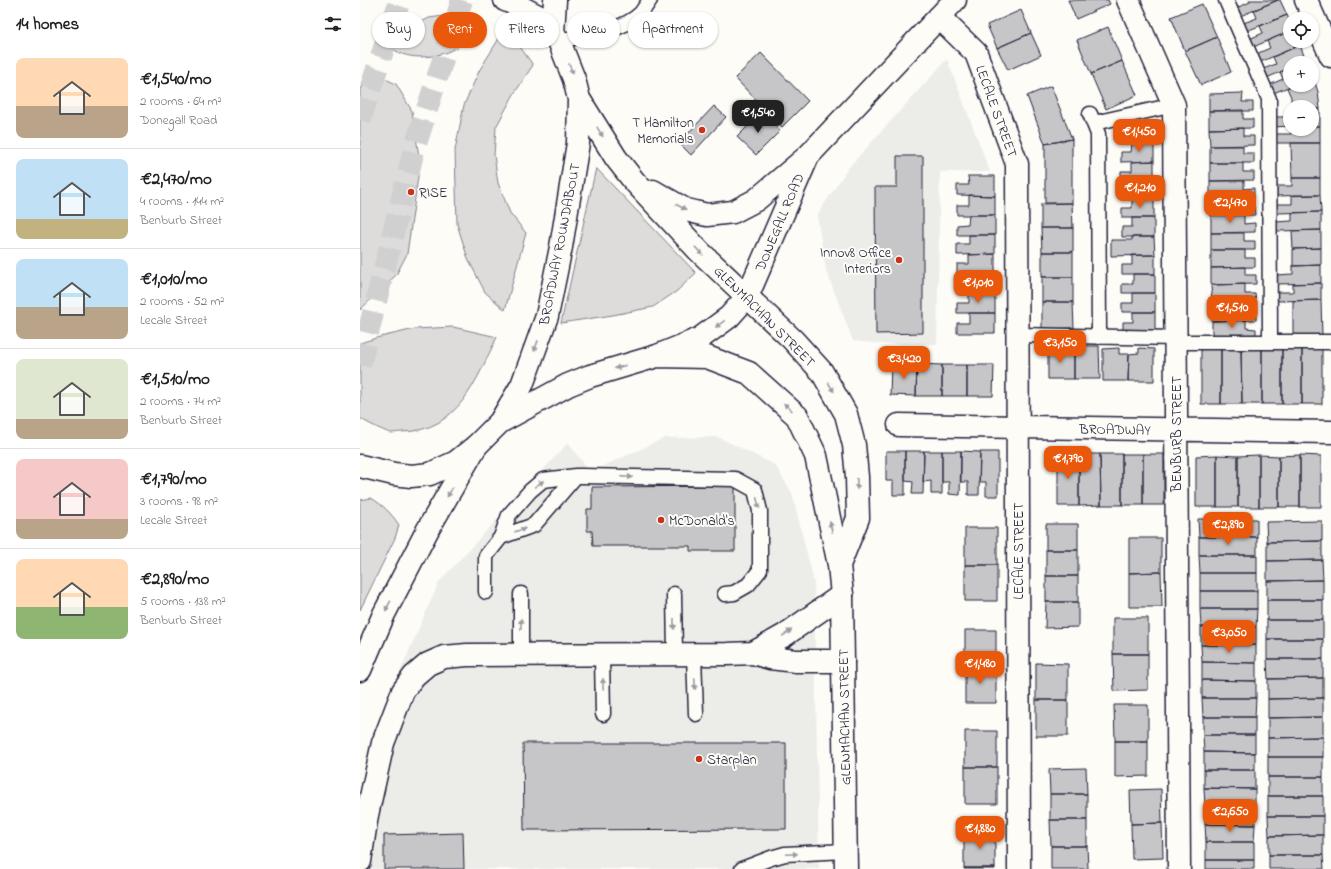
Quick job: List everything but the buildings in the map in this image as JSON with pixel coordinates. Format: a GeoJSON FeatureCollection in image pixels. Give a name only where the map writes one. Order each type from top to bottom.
{"type":"FeatureCollection","features":[{"type":"Feature","properties":{"kind":"main road","name":"BROADWAY ROUNDABOUT"},"geometry":{"type":"LineString","coordinates":[[505,0],[530,12]]}},
{"type":"Feature","properties":{"kind":"main road"},"geometry":{"type":"LineString","coordinates":[[555,0],[555,12]]}},
{"type":"Feature","properties":{"kind":"main road","name":"DONEGALL ROAD"},"geometry":{"type":"LineString","coordinates":[[634,181],[686,210],[707,215],[733,212],[756,200],[808,156],[955,0]]}},
{"type":"Feature","properties":{"kind":"main road"},"geometry":{"type":"LineString","coordinates":[[1306,0],[1331,56]]}},
{"type":"Feature","properties":{"kind":"main road","name":"BENBURB STREET"},"geometry":{"type":"LineString","coordinates":[[1136,2],[1174,106],[1180,869]]}},
{"type":"Feature","properties":{"kind":"main road","name":"LECALE STREET"},"geometry":{"type":"LineString","coordinates":[[939,17],[976,53],[1017,164],[1019,869]]}},
{"type":"Feature","properties":{"kind":"main road","name":"BROADWAY ROUNDABOUT"},"geometry":{"type":"LineString","coordinates":[[360,466],[394,474],[411,476],[430,474],[456,462],[476,446],[500,422],[522,385],[547,316],[561,247],[578,143],[579,99],[574,79],[559,43]]}},
{"type":"Feature","properties":{"kind":"main road","name":"GLENMACHAN STREET"},"geometry":{"type":"LineString","coordinates":[[579,99],[616,158],[634,181],[699,251],[793,340],[822,372],[846,414],[854,445],[857,477],[858,518],[839,565]]}},
{"type":"Feature","properties":{"kind":"main road","name":"DONEGALL ROAD"},"geometry":{"type":"LineString","coordinates":[[657,356],[700,339],[729,317],[747,297],[808,156]]}},
{"type":"Feature","properties":{"kind":"main road"},"geometry":{"type":"LineString","coordinates":[[500,422],[568,385],[590,376],[657,356]]}},
{"type":"Feature","properties":{"kind":"main road","name":"GLENMACHAN STREET"},"geometry":{"type":"LineString","coordinates":[[657,356],[707,357],[749,373],[797,416],[816,456],[839,565],[842,595],[846,860]]}},
{"type":"Feature","properties":{"kind":"main road","name":"BROADWAY"},"geometry":{"type":"LineString","coordinates":[[899,425],[1331,432]]}},
{"type":"Feature","properties":{"kind":"main road"},"geometry":{"type":"LineString","coordinates":[[360,670],[384,614],[427,531],[476,446]]}},
{"type":"Feature","properties":{"kind":"main road"},"geometry":{"type":"LineString","coordinates":[[753,652],[785,635],[842,595]]}},
{"type":"Feature","properties":{"kind":"main road"},"geometry":{"type":"LineString","coordinates":[[360,861],[383,743],[404,691],[414,676],[428,664],[444,657],[467,655],[602,655],[753,652],[770,658],[796,661],[843,661]]}},
{"type":"Feature","properties":{"kind":"lane"},"geometry":{"type":"LineString","coordinates":[[559,36],[613,29],[625,24],[641,13],[650,0]]}},
{"type":"Feature","properties":{"kind":"lane"},"geometry":{"type":"LineString","coordinates":[[1226,0],[1268,99],[1270,342]]}},
{"type":"Feature","properties":{"kind":"lane"},"geometry":{"type":"LineString","coordinates":[[1099,337],[1098,134],[1092,118],[1174,106]]}},
{"type":"Feature","properties":{"kind":"lane"},"geometry":{"type":"LineString","coordinates":[[1018,335],[1175,340],[1331,342]]}},
{"type":"Feature","properties":{"kind":"lane"},"geometry":{"type":"LineString","coordinates":[[501,537],[534,525],[576,476]]}},
{"type":"Feature","properties":{"kind":"lane"},"geometry":{"type":"LineString","coordinates":[[486,592],[486,556],[501,537],[509,515],[530,491],[543,480],[576,476],[735,479],[755,490],[760,511],[760,570],[748,586],[734,593],[725,594]]}},
{"type":"Feature","properties":{"kind":"lane"},"geometry":{"type":"LineString","coordinates":[[521,594],[521,655]]}},
{"type":"Feature","properties":{"kind":"lane"},"geometry":{"type":"LineString","coordinates":[[674,594],[696,714]]}},
{"type":"Feature","properties":{"kind":"lane"},"geometry":{"type":"LineString","coordinates":[[602,655],[603,714]]}},
{"type":"Feature","properties":{"kind":"lane"},"geometry":{"type":"LineString","coordinates":[[742,869],[785,854],[846,860]]}},
{"type":"Feature","properties":{"kind":"shaded area"},"geometry":{"type":"Polygon","coordinates":[[[433,17],[433,48],[455,48],[446,53],[426,57],[416,57],[398,52],[392,48],[425,48],[425,20],[433,17]]]}},
{"type":"Feature","properties":{"kind":"shaded area"},"geometry":{"type":"Polygon","coordinates":[[[495,45],[495,48],[521,48],[533,65],[514,94],[496,127],[494,155],[498,183],[510,213],[526,233],[505,310],[485,292],[468,259],[457,224],[455,150],[464,105],[479,71],[495,45]]]}},
{"type":"Feature","properties":{"kind":"shaded area"},"geometry":{"type":"Polygon","coordinates":[[[947,59],[990,172],[940,172],[937,344],[883,344],[853,341],[826,270],[817,215],[849,167],[947,59]]]}},
{"type":"Feature","properties":{"kind":"shaded area"},"geometry":{"type":"Polygon","coordinates":[[[371,72],[396,84],[412,111],[420,163],[407,254],[396,275],[360,310],[360,91],[371,72]]]}},
{"type":"Feature","properties":{"kind":"shaded area"},"geometry":{"type":"Polygon","coordinates":[[[596,168],[696,273],[677,291],[653,307],[561,323],[596,168]]]}},
{"type":"Feature","properties":{"kind":"shaded area"},"geometry":{"type":"Polygon","coordinates":[[[453,327],[497,337],[473,386],[452,413],[438,423],[422,429],[392,433],[360,418],[360,343],[415,329],[453,327]]]}},
{"type":"Feature","properties":{"kind":"shaded area"},"geometry":{"type":"Polygon","coordinates":[[[718,437],[775,465],[792,493],[814,582],[819,869],[360,869],[360,796],[369,743],[439,582],[568,443],[590,472],[665,438],[718,437]]]}},
{"type":"Feature","properties":{"kind":"shaded area"},"geometry":{"type":"Polygon","coordinates":[[[371,498],[379,503],[399,525],[395,538],[360,610],[360,500],[371,498]]]}},
{"type":"Feature","properties":{"kind":"tunnel"},"geometry":{"type":"LineString","coordinates":[[360,120],[400,0]]}},
{"type":"Feature","properties":{"kind":"tunnel"},"geometry":{"type":"LineString","coordinates":[[360,365],[414,150],[462,0]]}},
{"type":"Feature","properties":{"kind":"place","name":"T Hamilton Memorials"},"geometry":{"type":"Point","coordinates":[702,130]}},
{"type":"Feature","properties":{"kind":"place","name":"RISE"},"geometry":{"type":"Point","coordinates":[411,192]}},
{"type":"Feature","properties":{"kind":"place","name":"Innov8 Office Interiors"},"geometry":{"type":"Point","coordinates":[899,260]}},
{"type":"Feature","properties":{"kind":"place","name":"McDonald's"},"geometry":{"type":"Point","coordinates":[661,520]}},
{"type":"Feature","properties":{"kind":"place","name":"Starplan"},"geometry":{"type":"Point","coordinates":[699,759]}}]}
